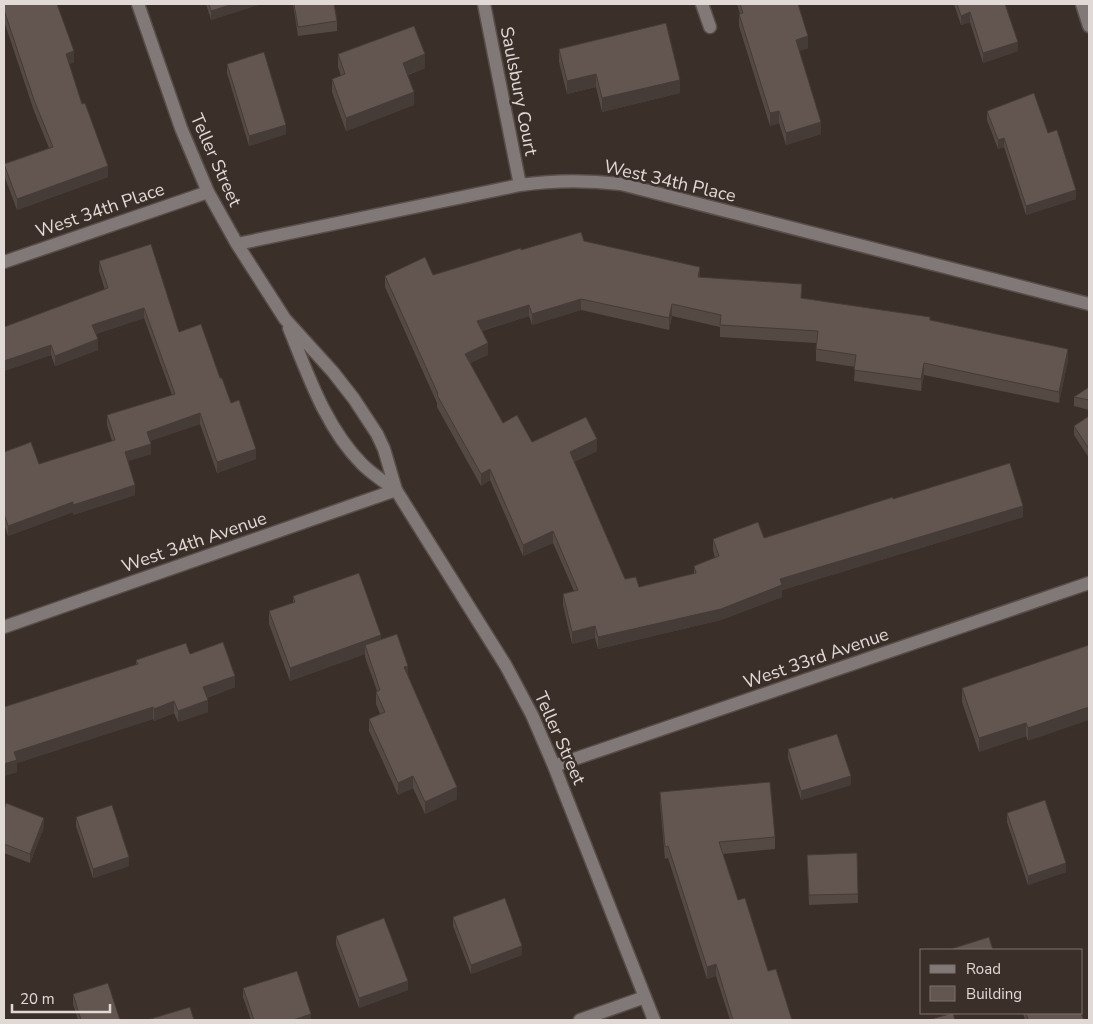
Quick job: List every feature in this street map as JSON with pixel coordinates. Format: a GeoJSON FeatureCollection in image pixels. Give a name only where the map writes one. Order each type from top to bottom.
{"type":"FeatureCollection","features":[{"type":"Feature","properties":{"kind":"street","name":"Teller Street"},"geometry":{"type":"LineString","coordinates":[[138,4],[181,128],[208,192],[237,244],[285,319],[333,372],[377,434],[384,449],[396,490],[506,666],[532,715],[654,1020]]}},
{"type":"Feature","properties":{"kind":"street","name":"Saulsbury Court"},"geometry":{"type":"LineString","coordinates":[[484,4],[520,185]]}},
{"type":"Feature","properties":{"kind":"street"},"geometry":{"type":"LineString","coordinates":[[702,4],[710,27]]}},
{"type":"Feature","properties":{"kind":"street"},"geometry":{"type":"LineString","coordinates":[[1082,4],[1089,26]]}},
{"type":"Feature","properties":{"kind":"street","name":"West 34th Place"},"geometry":{"type":"LineString","coordinates":[[237,244],[520,185],[556,181],[591,181],[621,184],[1089,304]]}},
{"type":"Feature","properties":{"kind":"street","name":"West 34th Place"},"geometry":{"type":"LineString","coordinates":[[4,262],[208,192]]}},
{"type":"Feature","properties":{"kind":"street","name":"Teller Street"},"geometry":{"type":"LineString","coordinates":[[285,319],[312,384],[350,451],[362,464],[396,490]]}},
{"type":"Feature","properties":{"kind":"street","name":"West 34th Avenue"},"geometry":{"type":"LineString","coordinates":[[4,627],[396,490]]}},
{"type":"Feature","properties":{"kind":"street","name":"West 33rd Avenue"},"geometry":{"type":"LineString","coordinates":[[554,766],[1089,583]]}},
{"type":"Feature","properties":{"kind":"street"},"geometry":{"type":"LineString","coordinates":[[580,1020],[646,997]]}},
{"type":"Feature","properties":{"kind":"building"},"geometry":{"type":"Polygon","coordinates":[[[4,4],[57,4],[74,51],[66,54],[82,104],[85,103],[108,166],[17,199],[4,164],[53,147],[34,100],[4,10],[4,4]]]}},
{"type":"Feature","properties":{"kind":"building"},"geometry":{"type":"Polygon","coordinates":[[[209,4],[233,4],[211,11],[209,4]]]}},
{"type":"Feature","properties":{"kind":"building"},"geometry":{"type":"Polygon","coordinates":[[[294,4],[334,4],[337,21],[298,27],[294,4]]]}},
{"type":"Feature","properties":{"kind":"building"},"geometry":{"type":"Polygon","coordinates":[[[740,4],[798,4],[808,36],[796,40],[821,122],[786,133],[779,111],[770,113],[739,14],[743,13],[740,4]]]}},
{"type":"Feature","properties":{"kind":"building"},"geometry":{"type":"Polygon","coordinates":[[[957,4],[1005,4],[1018,42],[983,53],[970,12],[961,16],[957,4]]]}},
{"type":"Feature","properties":{"kind":"building"},"geometry":{"type":"Polygon","coordinates":[[[666,23],[680,80],[602,98],[596,74],[567,81],[559,49],[666,23]]]}},
{"type":"Feature","properties":{"kind":"building"},"geometry":{"type":"Polygon","coordinates":[[[414,26],[425,54],[403,63],[414,92],[346,118],[332,79],[345,74],[338,54],[414,26]]]}},
{"type":"Feature","properties":{"kind":"building"},"geometry":{"type":"Polygon","coordinates":[[[264,52],[286,125],[249,136],[227,64],[264,52]]]}},
{"type":"Feature","properties":{"kind":"building"},"geometry":{"type":"Polygon","coordinates":[[[1034,93],[1048,133],[1057,130],[1076,190],[1026,206],[1004,138],[998,140],[987,111],[1034,93]]]}},
{"type":"Feature","properties":{"kind":"building"},"geometry":{"type":"Polygon","coordinates":[[[581,232],[584,241],[700,267],[698,277],[802,284],[801,298],[930,317],[930,320],[1068,349],[1059,392],[924,363],[921,379],[854,370],[856,355],[816,349],[818,331],[720,325],[721,315],[672,304],[669,318],[581,299],[532,314],[529,305],[477,321],[488,343],[465,354],[503,423],[517,415],[532,442],[586,417],[597,439],[570,452],[625,579],[636,577],[639,587],[696,573],[694,566],[719,556],[713,539],[758,522],[764,538],[893,497],[893,499],[1010,463],[1023,506],[780,579],[782,585],[721,609],[598,637],[595,626],[572,632],[563,594],[578,590],[553,531],[523,545],[490,469],[481,474],[437,395],[385,276],[425,257],[433,275],[581,232]]]}},
{"type":"Feature","properties":{"kind":"building"},"geometry":{"type":"Polygon","coordinates":[[[151,244],[179,332],[201,324],[231,403],[239,400],[256,449],[217,462],[200,413],[147,432],[151,444],[125,452],[135,485],[73,505],[73,502],[8,526],[4,514],[4,452],[31,442],[39,464],[115,440],[107,415],[175,394],[144,308],[92,325],[98,339],[55,356],[51,345],[4,361],[4,327],[108,288],[99,261],[151,244]]]}},
{"type":"Feature","properties":{"kind":"building"},"geometry":{"type":"Polygon","coordinates":[[[1089,387],[1089,400],[1074,397],[1089,387]]]}},
{"type":"Feature","properties":{"kind":"building"},"geometry":{"type":"Polygon","coordinates":[[[1089,416],[1089,449],[1074,426],[1089,416]]]}},
{"type":"Feature","properties":{"kind":"building"},"geometry":{"type":"Polygon","coordinates":[[[359,573],[381,635],[290,668],[269,611],[295,602],[293,596],[359,573]]]}},
{"type":"Feature","properties":{"kind":"building"},"geometry":{"type":"Polygon","coordinates":[[[397,634],[408,666],[404,667],[457,787],[425,802],[413,776],[398,783],[369,719],[385,712],[376,692],[380,690],[365,645],[397,634]]]}},
{"type":"Feature","properties":{"kind":"building"},"geometry":{"type":"Polygon","coordinates":[[[223,642],[235,676],[203,687],[208,700],[178,711],[174,701],[154,709],[153,707],[14,752],[17,760],[4,764],[4,707],[138,664],[136,660],[186,643],[190,654],[223,642]]]}},
{"type":"Feature","properties":{"kind":"building"},"geometry":{"type":"Polygon","coordinates":[[[1089,645],[1089,707],[1028,728],[1026,723],[979,738],[962,688],[1089,645]]]}},
{"type":"Feature","properties":{"kind":"building"},"geometry":{"type":"Polygon","coordinates":[[[837,734],[851,776],[801,791],[788,749],[837,734]]]}},
{"type":"Feature","properties":{"kind":"building"},"geometry":{"type":"Polygon","coordinates":[[[770,782],[775,837],[719,842],[738,900],[745,898],[768,971],[776,969],[792,1020],[733,1020],[716,964],[707,967],[668,846],[665,847],[660,792],[770,782]]]}},
{"type":"Feature","properties":{"kind":"building"},"geometry":{"type":"Polygon","coordinates":[[[1045,800],[1066,863],[1028,876],[1007,813],[1045,800]]]}},
{"type":"Feature","properties":{"kind":"building"},"geometry":{"type":"Polygon","coordinates":[[[6,803],[44,818],[30,854],[4,844],[4,810],[6,803]]]}},
{"type":"Feature","properties":{"kind":"building"},"geometry":{"type":"Polygon","coordinates":[[[112,805],[129,857],[93,869],[76,817],[112,805]]]}},
{"type":"Feature","properties":{"kind":"building"},"geometry":{"type":"Polygon","coordinates":[[[857,853],[858,894],[809,895],[807,855],[857,853]]]}},
{"type":"Feature","properties":{"kind":"building"},"geometry":{"type":"Polygon","coordinates":[[[505,898],[522,946],[471,965],[453,917],[505,898]]]}},
{"type":"Feature","properties":{"kind":"building"},"geometry":{"type":"Polygon","coordinates":[[[384,918],[408,981],[359,998],[336,936],[384,918]]]}},
{"type":"Feature","properties":{"kind":"building"},"geometry":{"type":"Polygon","coordinates":[[[989,937],[993,949],[951,949],[989,937]]]}},
{"type":"Feature","properties":{"kind":"building"},"geometry":{"type":"Polygon","coordinates":[[[297,971],[311,1014],[293,1020],[254,1020],[243,988],[297,971]]]}},
{"type":"Feature","properties":{"kind":"building"},"geometry":{"type":"Polygon","coordinates":[[[108,983],[120,1020],[81,1020],[73,994],[108,983]]]}},
{"type":"Feature","properties":{"kind":"building"},"geometry":{"type":"Polygon","coordinates":[[[190,1007],[194,1020],[147,1020],[190,1007]]]}},
{"type":"Feature","properties":{"kind":"building"},"geometry":{"type":"Polygon","coordinates":[[[953,1014],[955,1020],[928,1020],[953,1014]]]}},
{"type":"Feature","properties":{"kind":"building"},"geometry":{"type":"Polygon","coordinates":[[[1026,1014],[1081,1014],[1084,1020],[1028,1020],[1026,1014]]]}}]}
